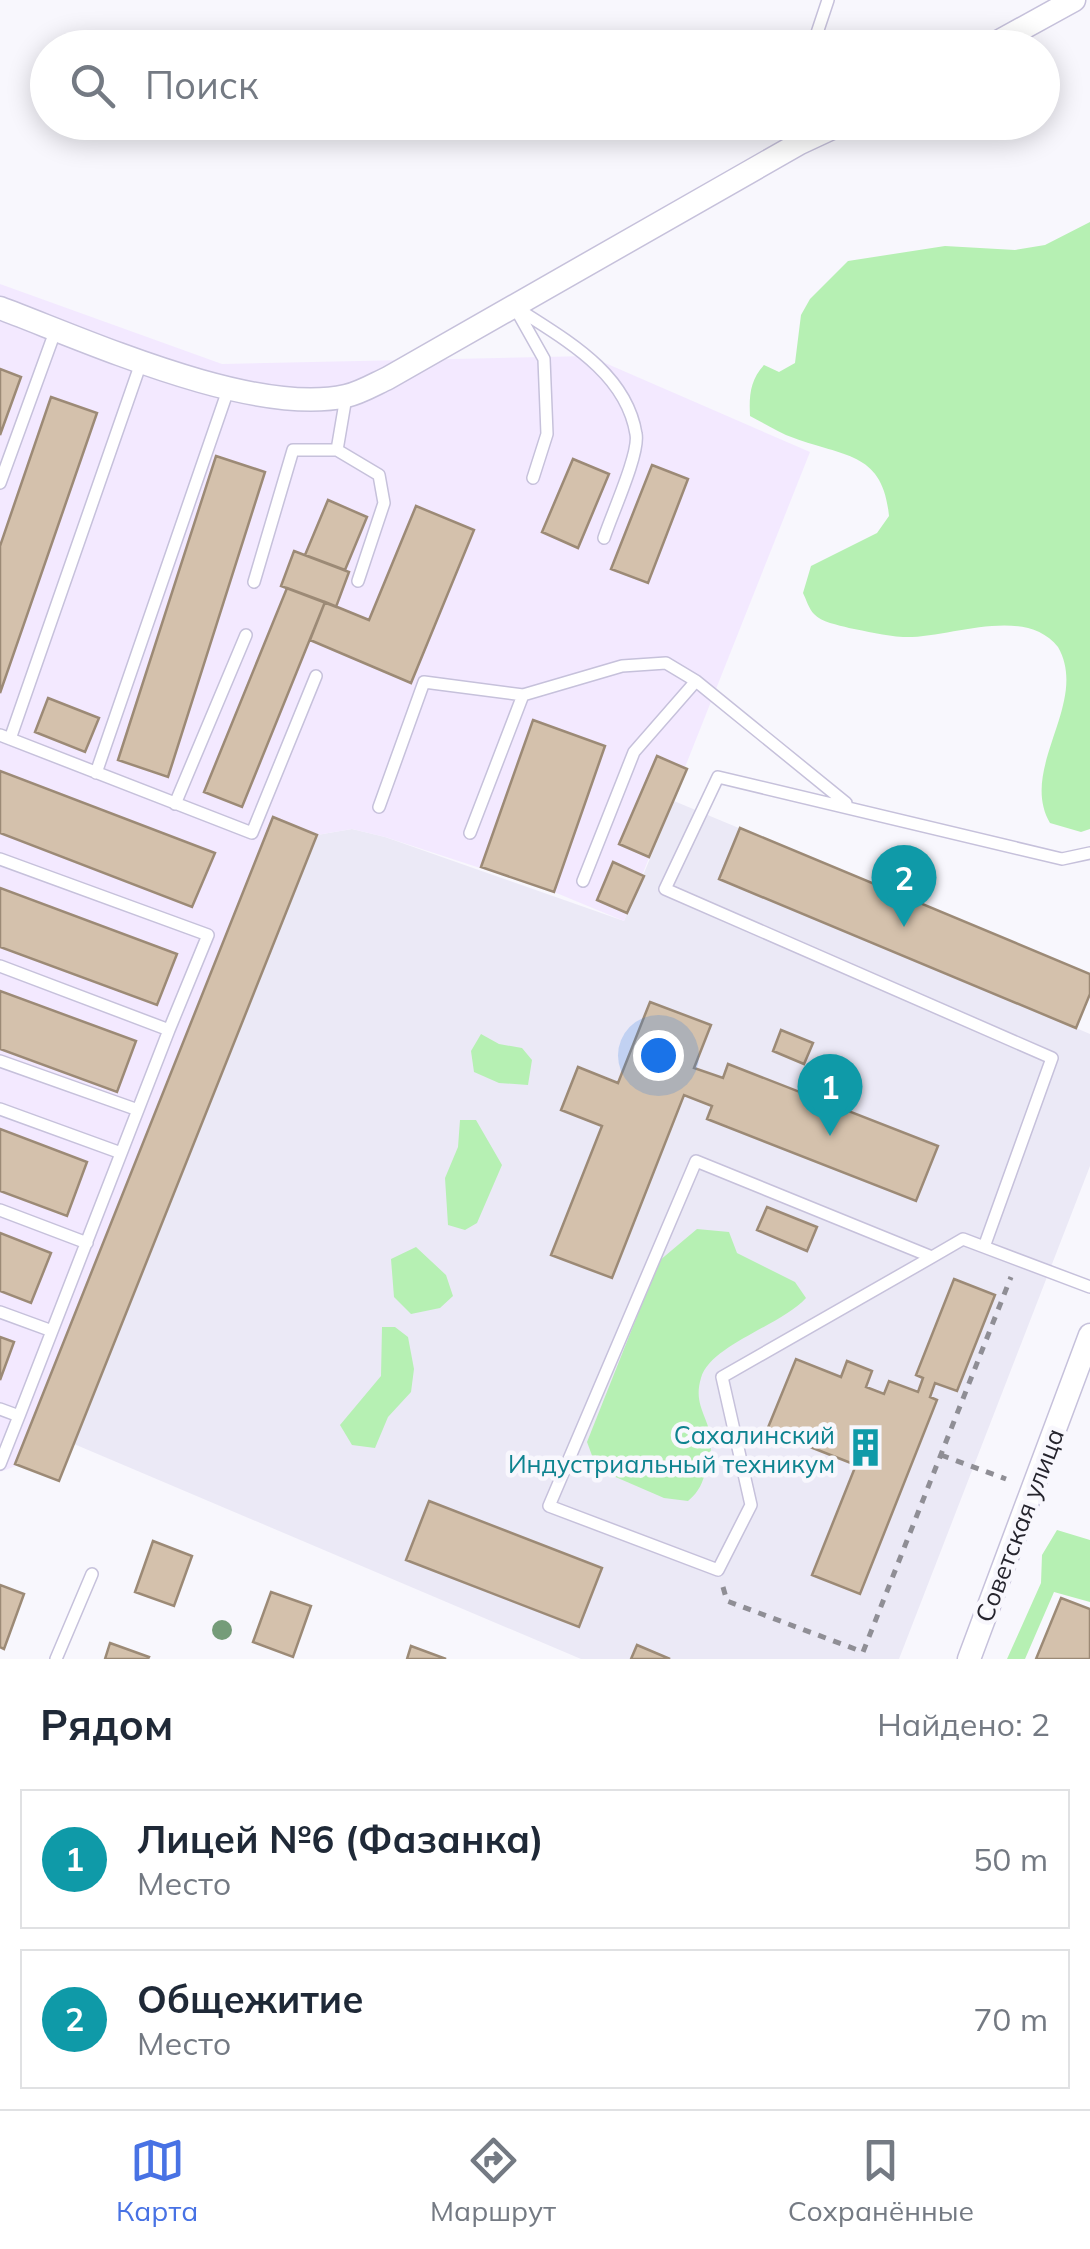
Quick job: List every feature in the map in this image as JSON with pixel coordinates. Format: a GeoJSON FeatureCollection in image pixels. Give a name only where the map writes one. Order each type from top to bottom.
{"type":"FeatureCollection","features":[{"type":"Feature","properties":{"kind":"street"},"geometry":{"type":"LineString","coordinates":[[1019,30],[1074,0]]}},
{"type":"Feature","properties":{"kind":"street"},"geometry":{"type":"LineString","coordinates":[[0,308],[228,390],[310,398],[346,396],[514,307],[790,140]]}},
{"type":"Feature","properties":{"kind":"street","name":"Советская улица"},"geometry":{"type":"LineString","coordinates":[[969,1659],[1090,1336]]}},
{"type":"Feature","properties":{"kind":"lane"},"geometry":{"type":"LineString","coordinates":[[818,30],[828,0]]}},
{"type":"Feature","properties":{"kind":"lane"},"geometry":{"type":"LineString","coordinates":[[514,307],[544,359],[547,434],[533,478]]}},
{"type":"Feature","properties":{"kind":"lane"},"geometry":{"type":"LineString","coordinates":[[514,307],[589,356],[622,396],[637,436],[604,538]]}},
{"type":"Feature","properties":{"kind":"lane"},"geometry":{"type":"LineString","coordinates":[[0,483],[56,329]]}},
{"type":"Feature","properties":{"kind":"lane"},"geometry":{"type":"LineString","coordinates":[[142,360],[5,737],[252,833],[316,676]]}},
{"type":"Feature","properties":{"kind":"lane"},"geometry":{"type":"LineString","coordinates":[[96,773],[228,390]]}},
{"type":"Feature","properties":{"kind":"lane"},"geometry":{"type":"LineString","coordinates":[[337,450],[346,396]]}},
{"type":"Feature","properties":{"kind":"lane"},"geometry":{"type":"LineString","coordinates":[[254,582],[293,450],[337,450],[379,475],[384,503],[358,581]]}},
{"type":"Feature","properties":{"kind":"lane"},"geometry":{"type":"LineString","coordinates":[[175,804],[246,635]]}},
{"type":"Feature","properties":{"kind":"lane"},"geometry":{"type":"LineString","coordinates":[[379,807],[424,682],[523,694],[622,666],[666,663],[696,682],[850,806]]}},
{"type":"Feature","properties":{"kind":"lane"},"geometry":{"type":"LineString","coordinates":[[583,882],[634,752],[696,682]]}},
{"type":"Feature","properties":{"kind":"lane"},"geometry":{"type":"LineString","coordinates":[[470,833],[523,694]]}},
{"type":"Feature","properties":{"kind":"lane"},"geometry":{"type":"LineString","coordinates":[[984,1247],[1052,1058],[665,888],[718,777],[1062,858],[1090,853]]}},
{"type":"Feature","properties":{"kind":"lane"},"geometry":{"type":"LineString","coordinates":[[0,859],[208,936],[0,1464]]}},
{"type":"Feature","properties":{"kind":"lane"},"geometry":{"type":"LineString","coordinates":[[0,966],[169,1030]]}},
{"type":"Feature","properties":{"kind":"lane"},"geometry":{"type":"LineString","coordinates":[[0,1061],[138,1110]]}},
{"type":"Feature","properties":{"kind":"lane"},"geometry":{"type":"LineString","coordinates":[[0,1109],[122,1153]]}},
{"type":"Feature","properties":{"kind":"lane"},"geometry":{"type":"LineString","coordinates":[[932,1257],[696,1161],[549,1506],[718,1570],[751,1505],[722,1377],[932,1257],[963,1239],[1090,1287]]}},
{"type":"Feature","properties":{"kind":"lane"},"geometry":{"type":"LineString","coordinates":[[0,1210],[86,1242]]}},
{"type":"Feature","properties":{"kind":"lane"},"geometry":{"type":"LineString","coordinates":[[0,1312],[52,1332]]}},
{"type":"Feature","properties":{"kind":"lane"},"geometry":{"type":"LineString","coordinates":[[0,1409],[19,1416]]}},
{"type":"Feature","properties":{"kind":"lane"},"geometry":{"type":"LineString","coordinates":[[56,1659],[92,1574]]}},
{"type":"Feature","properties":{"kind":"path"},"geometry":{"type":"LineString","coordinates":[[718,1570],[727,1602],[863,1652],[1018,1260]]}},
{"type":"Feature","properties":{"kind":"path"},"geometry":{"type":"LineString","coordinates":[[941,1454],[1006,1479]]}},
{"type":"Feature","properties":{"kind":"shaded area"},"geometry":{"type":"Polygon","coordinates":[[[0,284],[222,364],[589,356],[810,452],[624,921],[554,892],[385,837],[352,829],[317,835],[74,1444],[0,1472],[0,284]]]}},
{"type":"Feature","properties":{"kind":"shaded area"},"geometry":{"type":"Polygon","coordinates":[[[674,801],[1090,974],[1090,994],[1076,1028],[1090,1034],[1090,1166],[899,1659],[581,1659],[74,1444],[317,835],[352,829],[385,837],[624,921],[674,801]]]}},
{"type":"Feature","properties":{"kind":"green space"},"geometry":{"type":"Polygon","coordinates":[[[1090,222],[1090,829],[1081,832],[1050,823],[1042,802],[1042,780],[1066,690],[1066,668],[1058,647],[1043,634],[1006,625],[903,637],[849,628],[817,617],[803,593],[811,566],[877,533],[889,516],[885,495],[870,468],[845,454],[788,436],[750,416],[750,402],[753,382],[764,365],[779,372],[795,363],[801,315],[810,299],[848,261],[945,246],[1015,250],[1045,245],[1090,222]]]}},
{"type":"Feature","properties":{"kind":"green space"},"geometry":{"type":"Polygon","coordinates":[[[481,1034],[499,1044],[522,1048],[532,1060],[528,1085],[499,1083],[474,1072],[471,1051],[481,1034]]]}},
{"type":"Feature","properties":{"kind":"green space"},"geometry":{"type":"Polygon","coordinates":[[[460,1120],[476,1120],[502,1165],[477,1223],[465,1230],[448,1225],[445,1178],[458,1147],[460,1120]]]}},
{"type":"Feature","properties":{"kind":"green space"},"geometry":{"type":"Polygon","coordinates":[[[697,1229],[729,1232],[737,1253],[795,1282],[806,1298],[732,1345],[707,1366],[701,1378],[699,1401],[709,1429],[711,1452],[700,1486],[688,1501],[664,1498],[597,1469],[587,1442],[659,1261],[697,1229]]]}},
{"type":"Feature","properties":{"kind":"green space"},"geometry":{"type":"Polygon","coordinates":[[[416,1247],[446,1275],[453,1296],[440,1308],[411,1314],[394,1297],[391,1259],[416,1247]]]}},
{"type":"Feature","properties":{"kind":"green space"},"geometry":{"type":"Polygon","coordinates":[[[382,1327],[395,1327],[408,1337],[414,1369],[411,1392],[388,1417],[375,1448],[352,1445],[340,1425],[381,1376],[382,1327]]]}},
{"type":"Feature","properties":{"kind":"green space"},"geometry":{"type":"Polygon","coordinates":[[[1057,1530],[1090,1540],[1090,1602],[1054,1592],[1025,1659],[1007,1659],[1041,1583],[1042,1555],[1057,1530]]]}},
{"type":"Feature","properties":{"kind":"building"},"geometry":{"type":"Polygon","coordinates":[[[0,369],[21,377],[0,435],[0,369]]]}},
{"type":"Feature","properties":{"kind":"building"},"geometry":{"type":"Polygon","coordinates":[[[51,397],[97,413],[0,693],[0,546],[51,397]]]}},
{"type":"Feature","properties":{"kind":"building"},"geometry":{"type":"Polygon","coordinates":[[[216,456],[265,472],[168,777],[118,760],[216,456]]]}},
{"type":"Feature","properties":{"kind":"building"},"geometry":{"type":"Polygon","coordinates":[[[573,459],[609,474],[578,548],[542,532],[573,459]]]}},
{"type":"Feature","properties":{"kind":"building"},"geometry":{"type":"Polygon","coordinates":[[[652,465],[688,479],[648,583],[611,569],[652,465]]]}},
{"type":"Feature","properties":{"kind":"building"},"geometry":{"type":"Polygon","coordinates":[[[328,500],[367,517],[345,570],[305,555],[328,500]]]}},
{"type":"Feature","properties":{"kind":"building"},"geometry":{"type":"Polygon","coordinates":[[[416,506],[474,530],[411,683],[310,640],[325,602],[369,620],[416,506]]]}},
{"type":"Feature","properties":{"kind":"building"},"geometry":{"type":"Polygon","coordinates":[[[294,551],[349,572],[336,607],[281,586],[294,551]]]}},
{"type":"Feature","properties":{"kind":"building"},"geometry":{"type":"Polygon","coordinates":[[[287,588],[325,602],[242,807],[204,792],[287,588]]]}},
{"type":"Feature","properties":{"kind":"building"},"geometry":{"type":"Polygon","coordinates":[[[48,698],[99,718],[85,752],[35,732],[48,698]]]}},
{"type":"Feature","properties":{"kind":"building"},"geometry":{"type":"Polygon","coordinates":[[[533,720],[605,746],[554,892],[481,867],[533,720]]]}},
{"type":"Feature","properties":{"kind":"building"},"geometry":{"type":"Polygon","coordinates":[[[657,756],[687,769],[649,857],[619,844],[657,756]]]}},
{"type":"Feature","properties":{"kind":"building"},"geometry":{"type":"Polygon","coordinates":[[[0,771],[215,853],[192,907],[0,833],[0,771]]]}},
{"type":"Feature","properties":{"kind":"building"},"geometry":{"type":"Polygon","coordinates":[[[273,817],[317,835],[59,1481],[15,1464],[273,817]]]}},
{"type":"Feature","properties":{"kind":"building"},"geometry":{"type":"Polygon","coordinates":[[[740,828],[1090,974],[1090,994],[1076,1028],[719,879],[740,828]]]}},
{"type":"Feature","properties":{"kind":"building"},"geometry":{"type":"Polygon","coordinates":[[[613,862],[644,876],[627,913],[597,900],[613,862]]]}},
{"type":"Feature","properties":{"kind":"building"},"geometry":{"type":"Polygon","coordinates":[[[0,888],[177,954],[157,1005],[0,947],[0,888]]]}},
{"type":"Feature","properties":{"kind":"building"},"geometry":{"type":"Polygon","coordinates":[[[0,991],[136,1041],[117,1092],[0,1049],[0,991]]]}},
{"type":"Feature","properties":{"kind":"building"},"geometry":{"type":"Polygon","coordinates":[[[650,1002],[711,1025],[694,1068],[723,1078],[728,1064],[938,1146],[916,1201],[707,1119],[712,1106],[684,1095],[612,1278],[551,1255],[602,1126],[561,1110],[578,1067],[618,1083],[650,1002]]]}},
{"type":"Feature","properties":{"kind":"building"},"geometry":{"type":"Polygon","coordinates":[[[781,1030],[813,1043],[804,1064],[773,1051],[781,1030]]]}},
{"type":"Feature","properties":{"kind":"building"},"geometry":{"type":"Polygon","coordinates":[[[0,1129],[87,1162],[67,1216],[0,1191],[0,1129]]]}},
{"type":"Feature","properties":{"kind":"building"},"geometry":{"type":"Polygon","coordinates":[[[767,1207],[817,1227],[807,1251],[757,1230],[767,1207]]]}},
{"type":"Feature","properties":{"kind":"building"},"geometry":{"type":"Polygon","coordinates":[[[0,1233],[51,1253],[31,1303],[0,1291],[0,1233]]]}},
{"type":"Feature","properties":{"kind":"building","name":"Сахалинский Индустриальный техникум"},"geometry":{"type":"Polygon","coordinates":[[[954,1279],[995,1295],[957,1391],[935,1383],[930,1397],[937,1400],[860,1594],[812,1575],[856,1465],[767,1430],[796,1359],[841,1377],[847,1361],[872,1371],[866,1387],[884,1394],[889,1381],[918,1392],[923,1378],[916,1375],[954,1279]]]}},
{"type":"Feature","properties":{"kind":"building"},"geometry":{"type":"Polygon","coordinates":[[[0,1337],[14,1342],[0,1380],[0,1337]]]}},
{"type":"Feature","properties":{"kind":"building"},"geometry":{"type":"Polygon","coordinates":[[[429,1501],[602,1568],[579,1627],[406,1560],[429,1501]]]}},
{"type":"Feature","properties":{"kind":"building"},"geometry":{"type":"Polygon","coordinates":[[[153,1541],[192,1556],[174,1606],[135,1592],[153,1541]]]}},
{"type":"Feature","properties":{"kind":"building"},"geometry":{"type":"Polygon","coordinates":[[[0,1585],[24,1594],[4,1649],[0,1647],[0,1585]]]}},
{"type":"Feature","properties":{"kind":"building"},"geometry":{"type":"Polygon","coordinates":[[[271,1592],[311,1606],[293,1657],[253,1642],[271,1592]]]}},
{"type":"Feature","properties":{"kind":"building"},"geometry":{"type":"Polygon","coordinates":[[[1061,1598],[1090,1609],[1090,1659],[1036,1659],[1061,1598]]]}},
{"type":"Feature","properties":{"kind":"building"},"geometry":{"type":"Polygon","coordinates":[[[110,1643],[149,1657],[105,1659],[110,1643]]]}},
{"type":"Feature","properties":{"kind":"building"},"geometry":{"type":"Polygon","coordinates":[[[637,1645],[670,1659],[631,1659],[637,1645]]]}},
{"type":"Feature","properties":{"kind":"building"},"geometry":{"type":"Polygon","coordinates":[[[411,1646],[446,1659],[407,1659],[411,1646]]]}},
{"type":"Feature","properties":{"kind":"place","name":"Общежитие"},"geometry":{"type":"Point","coordinates":[904,927]}},
{"type":"Feature","properties":{"kind":"place","name":"Лицей №6 (Фазанка)"},"geometry":{"type":"Point","coordinates":[830,1136]}},
{"type":"Feature","properties":{"kind":"place","name":"Сахалинский Индустриальный техникум"},"geometry":{"type":"Point","coordinates":[865,1448]}}]}
